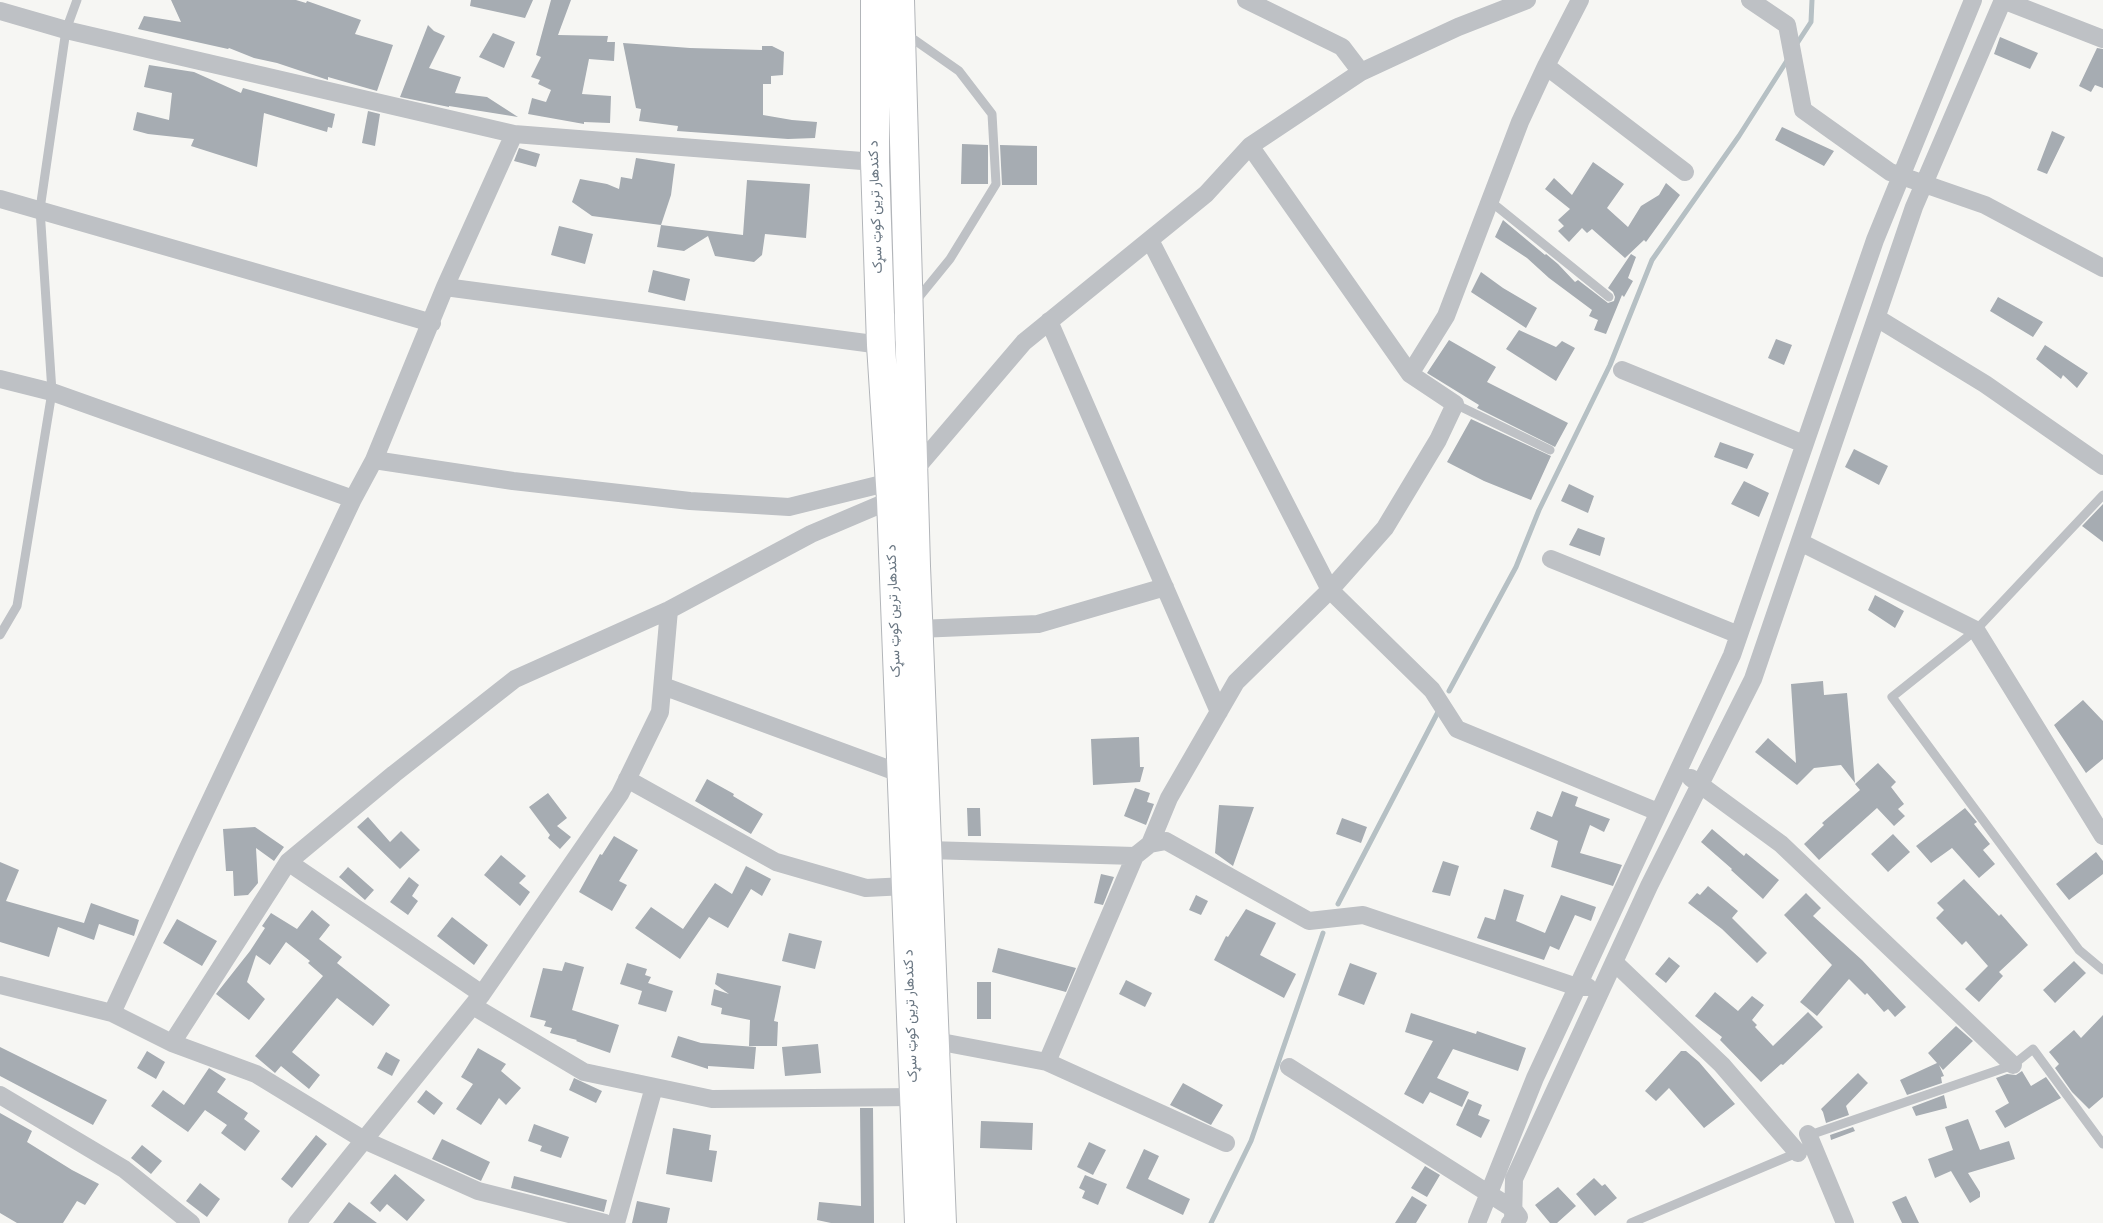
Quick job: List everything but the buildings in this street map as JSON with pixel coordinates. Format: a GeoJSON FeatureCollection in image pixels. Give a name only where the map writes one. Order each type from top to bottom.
{"type":"FeatureCollection","features":[{"type":"Feature","properties":{"kind":"main road","name":"د کندهار ترين کوټ سړک"},"geometry":{"type":"LineString","coordinates":[[875,0],[875,162],[882,345],[898,485],[918,629],[942,1223]]}},
{"type":"Feature","properties":{"kind":"main road","name":"د کندهار ترين کوټ سړک"},"geometry":{"type":"LineString","coordinates":[[900,0],[909,310],[898,485],[902,774],[919,1223]]}},
{"type":"Feature","properties":{"kind":"street"},"geometry":{"type":"LineString","coordinates":[[1246,0],[1342,48],[1361,72]]}},
{"type":"Feature","properties":{"kind":"street"},"geometry":{"type":"LineString","coordinates":[[172,1043],[288,862],[394,774],[516,679],[669,610],[898,485],[1024,342],[1206,194],[1250,146],[1361,72],[1458,27],[1527,0]]}},
{"type":"Feature","properties":{"kind":"street"},"geometry":{"type":"LineString","coordinates":[[1410,374],[1446,316],[1520,122],[1580,0]]}},
{"type":"Feature","properties":{"kind":"street"},"geometry":{"type":"LineString","coordinates":[[1750,0],[1787,25],[1803,110],[1890,172],[1984,205],[2103,268]]}},
{"type":"Feature","properties":{"kind":"street"},"geometry":{"type":"LineString","coordinates":[[1477,1223],[1535,1078],[1732,655],[1875,240],[1973,0]]}},
{"type":"Feature","properties":{"kind":"street"},"geometry":{"type":"LineString","coordinates":[[1516,1218],[1514,1178],[1649,886],[1753,678],[1914,207],[2003,0],[2103,39]]}},
{"type":"Feature","properties":{"kind":"street"},"geometry":{"type":"LineString","coordinates":[[0,11],[66,30],[514,134],[875,162]]}},
{"type":"Feature","properties":{"kind":"street"},"geometry":{"type":"LineString","coordinates":[[1546,66],[1685,172]]}},
{"type":"Feature","properties":{"kind":"street"},"geometry":{"type":"LineString","coordinates":[[112,1013],[353,499],[374,460],[432,323],[445,287],[514,134]]}},
{"type":"Feature","properties":{"kind":"street"},"geometry":{"type":"LineString","coordinates":[[1150,844],[1169,798],[1236,682],[1330,590],[1385,528],[1438,440],[1455,404],[1410,374],[1250,146]]}},
{"type":"Feature","properties":{"kind":"street"},"geometry":{"type":"LineString","coordinates":[[0,199],[432,323]]}},
{"type":"Feature","properties":{"kind":"street"},"geometry":{"type":"LineString","coordinates":[[1150,240],[1330,590],[1432,690],[1457,729],[1658,812]]}},
{"type":"Feature","properties":{"kind":"street"},"geometry":{"type":"LineString","coordinates":[[445,287],[882,345],[909,310]]}},
{"type":"Feature","properties":{"kind":"street"},"geometry":{"type":"LineString","coordinates":[[1877,318],[1985,384],[2103,466]]}},
{"type":"Feature","properties":{"kind":"street"},"geometry":{"type":"LineString","coordinates":[[1049,321],[1219,712]]}},
{"type":"Feature","properties":{"kind":"street"},"geometry":{"type":"LineString","coordinates":[[1622,370],[1804,444]]}},
{"type":"Feature","properties":{"kind":"street"},"geometry":{"type":"LineString","coordinates":[[0,379],[52,392],[353,499]]}},
{"type":"Feature","properties":{"kind":"street"},"geometry":{"type":"LineString","coordinates":[[374,460],[512,481],[690,500],[789,507],[898,485]]}},
{"type":"Feature","properties":{"kind":"street"},"geometry":{"type":"LineString","coordinates":[[1800,542],[1976,630],[2103,836]]}},
{"type":"Feature","properties":{"kind":"street"},"geometry":{"type":"LineString","coordinates":[[1551,559],[1739,635]]}},
{"type":"Feature","properties":{"kind":"street"},"geometry":{"type":"LineString","coordinates":[[918,629],[1038,624],[1165,588]]}},
{"type":"Feature","properties":{"kind":"street"},"geometry":{"type":"LineString","coordinates":[[297,1223],[477,1000],[620,794],[660,712],[669,610]]}},
{"type":"Feature","properties":{"kind":"street"},"geometry":{"type":"LineString","coordinates":[[663,686],[902,774]]}},
{"type":"Feature","properties":{"kind":"street"},"geometry":{"type":"LineString","coordinates":[[1678,770],[1781,844],[2013,1064]]}},
{"type":"Feature","properties":{"kind":"street"},"geometry":{"type":"LineString","coordinates":[[627,779],[776,862],[866,888],[906,886]]}},
{"type":"Feature","properties":{"kind":"street"},"geometry":{"type":"LineString","coordinates":[[1047,1062],[1135,856],[1150,844],[1166,841],[1309,921],[1363,916],[1577,987],[1602,987]]}},
{"type":"Feature","properties":{"kind":"street"},"geometry":{"type":"LineString","coordinates":[[928,850],[1135,856]]}},
{"type":"Feature","properties":{"kind":"street"},"geometry":{"type":"LineString","coordinates":[[288,862],[477,1000],[584,1072],[712,1099],[915,1097]]}},
{"type":"Feature","properties":{"kind":"street"},"geometry":{"type":"LineString","coordinates":[[1614,962],[1722,1065],[1798,1153]]}},
{"type":"Feature","properties":{"kind":"street"},"geometry":{"type":"LineString","coordinates":[[0,985],[112,1013],[172,1043],[256,1074],[364,1140],[478,1191],[605,1223]]}},
{"type":"Feature","properties":{"kind":"street"},"geometry":{"type":"LineString","coordinates":[[936,1041],[1047,1062],[1226,1143]]}},
{"type":"Feature","properties":{"kind":"street"},"geometry":{"type":"LineString","coordinates":[[1290,1066],[1490,1194],[1516,1218]]}},
{"type":"Feature","properties":{"kind":"street"},"geometry":{"type":"LineString","coordinates":[[616,1223],[654,1086]]}},
{"type":"Feature","properties":{"kind":"street"},"geometry":{"type":"LineString","coordinates":[[0,1095],[124,1169],[190,1223]]}},
{"type":"Feature","properties":{"kind":"street"},"geometry":{"type":"LineString","coordinates":[[1808,1134],[1845,1223]]}},
{"type":"Feature","properties":{"kind":"lane"},"geometry":{"type":"LineString","coordinates":[[0,635],[17,606],[52,392],[40,209],[66,30],[77,0]]}},
{"type":"Feature","properties":{"kind":"lane"},"geometry":{"type":"LineString","coordinates":[[901,30],[959,71],[992,114],[996,184],[950,259],[909,310]]}},
{"type":"Feature","properties":{"kind":"lane"},"geometry":{"type":"LineString","coordinates":[[1490,201],[1609,297]]}},
{"type":"Feature","properties":{"kind":"lane"},"geometry":{"type":"LineString","coordinates":[[1455,404],[1550,450]]}},
{"type":"Feature","properties":{"kind":"lane"},"geometry":{"type":"LineString","coordinates":[[2103,495],[1976,630],[1892,697],[2079,950],[2103,970]]}},
{"type":"Feature","properties":{"kind":"lane"},"geometry":{"type":"LineString","coordinates":[[1631,1223],[1798,1153],[1808,1134],[2013,1064],[2033,1049],[2103,1144]]}},
{"type":"Feature","properties":{"kind":"waterway"},"geometry":{"type":"LineString","coordinates":[[1796,45],[1811,22],[1812,0]]}},
{"type":"Feature","properties":{"kind":"waterway"},"geometry":{"type":"LineString","coordinates":[[1449,691],[1516,567],[1539,510],[1610,365],[1652,260],[1739,136],[1788,59]]}},
{"type":"Feature","properties":{"kind":"waterway"},"geometry":{"type":"LineString","coordinates":[[1338,904],[1439,710]]}},
{"type":"Feature","properties":{"kind":"waterway"},"geometry":{"type":"LineString","coordinates":[[1211,1223],[1251,1141],[1323,933]]}}]}
